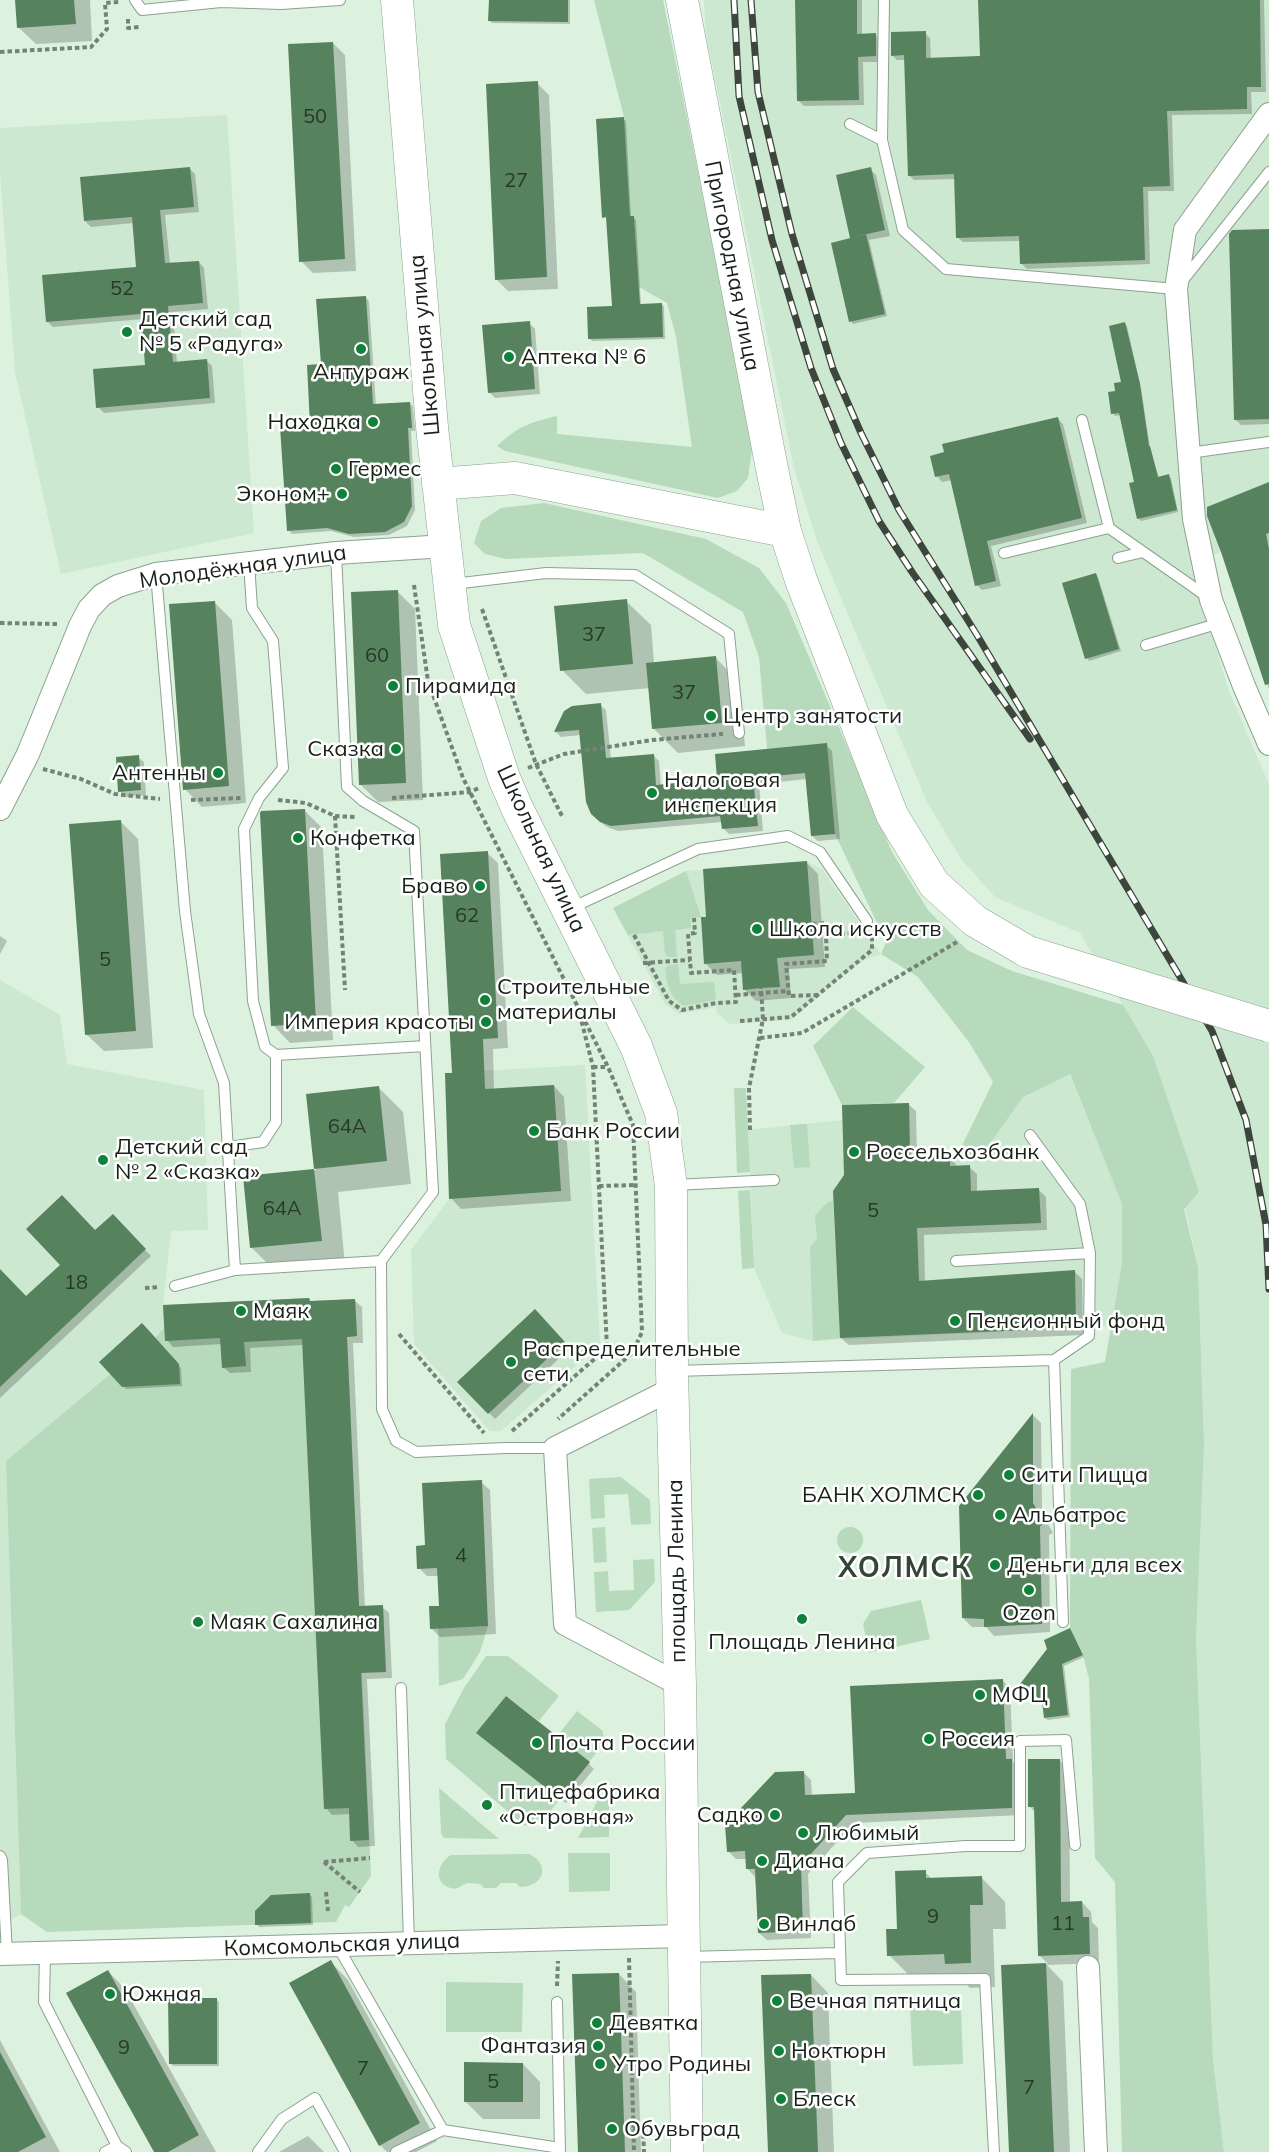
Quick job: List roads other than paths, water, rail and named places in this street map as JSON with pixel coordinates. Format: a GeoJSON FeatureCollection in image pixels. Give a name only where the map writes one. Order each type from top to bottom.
{"type":"FeatureCollection","features":[{"type":"Feature","properties":{"kind":"main road","name":"Школьная улица"},"geometry":{"type":"LineString","coordinates":[[397,0],[432,427],[445,546],[464,583],[454,625],[504,778],[640,1057],[661,1113],[671,1186]]}},
{"type":"Feature","properties":{"kind":"main road","name":"Пригородная улица"},"geometry":{"type":"LineString","coordinates":[[681,0],[785,531],[801,580],[892,815],[934,884],[975,921],[1028,952],[1269,1026]]}},
{"type":"Feature","properties":{"kind":"main road"},"geometry":{"type":"LineString","coordinates":[[438,484],[515,478],[785,531]]}},
{"type":"Feature","properties":{"kind":"main road","name":"площадь Ленина"},"geometry":{"type":"LineString","coordinates":[[671,1186],[672,1380],[680,1685],[687,2152]]}},
{"type":"Feature","properties":{"kind":"street"},"geometry":{"type":"LineString","coordinates":[[1269,114],[1185,230],[1176,289],[1194,519],[1211,600],[1269,744]]}},
{"type":"Feature","properties":{"kind":"street","name":"Молодёжная улица"},"geometry":{"type":"LineString","coordinates":[[0,809],[28,754],[80,626],[89,609],[102,596],[118,586],[156,574],[336,553],[445,546]]}},
{"type":"Feature","properties":{"kind":"street"},"geometry":{"type":"LineString","coordinates":[[672,1380],[555,1448],[565,1624],[680,1685]]}},
{"type":"Feature","properties":{"kind":"street","name":"Комсомольская улица"},"geometry":{"type":"LineString","coordinates":[[3,1954],[558,1939],[683,1946]]}},
{"type":"Feature","properties":{"kind":"street"},"geometry":{"type":"LineString","coordinates":[[1088,1967],[1096,2152]]}},
{"type":"Feature","properties":{"kind":"lane"},"geometry":{"type":"LineString","coordinates":[[135,0],[142,10],[221,1],[340,0]]}},
{"type":"Feature","properties":{"kind":"lane"},"geometry":{"type":"LineString","coordinates":[[884,0],[882,140],[903,230],[946,269],[1176,289],[1269,172]]}},
{"type":"Feature","properties":{"kind":"lane"},"geometry":{"type":"LineString","coordinates":[[850,124],[882,140]]}},
{"type":"Feature","properties":{"kind":"lane"},"geometry":{"type":"LineString","coordinates":[[1082,420],[1109,528],[1211,600]]}},
{"type":"Feature","properties":{"kind":"lane"},"geometry":{"type":"LineString","coordinates":[[1189,453],[1269,442]]}},
{"type":"Feature","properties":{"kind":"lane"},"geometry":{"type":"LineString","coordinates":[[1004,554],[1109,528]]}},
{"type":"Feature","properties":{"kind":"lane"},"geometry":{"type":"LineString","coordinates":[[1118,558],[1143,552]]}},
{"type":"Feature","properties":{"kind":"lane"},"geometry":{"type":"LineString","coordinates":[[336,553],[347,787],[363,801],[414,831],[433,1192],[381,1261],[382,1410],[396,1442],[416,1452],[504,1443],[555,1448]]}},
{"type":"Feature","properties":{"kind":"lane"},"geometry":{"type":"LineString","coordinates":[[249,563],[252,608],[273,641],[284,768],[260,798],[244,829],[253,1001],[265,1047],[276,1055],[425,1046]]}},
{"type":"Feature","properties":{"kind":"lane"},"geometry":{"type":"LineString","coordinates":[[464,583],[546,573],[635,575],[729,634],[739,733]]}},
{"type":"Feature","properties":{"kind":"lane"},"geometry":{"type":"LineString","coordinates":[[156,574],[185,911],[199,1014],[224,1083],[235,1270]]}},
{"type":"Feature","properties":{"kind":"lane"},"geometry":{"type":"LineString","coordinates":[[1146,645],[1220,623]]}},
{"type":"Feature","properties":{"kind":"lane"},"geometry":{"type":"LineString","coordinates":[[569,909],[698,849],[788,837],[820,852],[867,921]]}},
{"type":"Feature","properties":{"kind":"lane"},"geometry":{"type":"LineString","coordinates":[[229,1147],[263,1142],[276,1122],[276,1055]]}},
{"type":"Feature","properties":{"kind":"lane"},"geometry":{"type":"LineString","coordinates":[[672,1380],[1054,1360],[1089,1336],[1090,1253],[1080,1204],[1030,1135]]}},
{"type":"Feature","properties":{"kind":"lane"},"geometry":{"type":"LineString","coordinates":[[671,1186],[774,1180]]}},
{"type":"Feature","properties":{"kind":"lane"},"geometry":{"type":"LineString","coordinates":[[956,1261],[1090,1253]]}},
{"type":"Feature","properties":{"kind":"lane"},"geometry":{"type":"LineString","coordinates":[[175,1286],[235,1270],[381,1261]]}},
{"type":"Feature","properties":{"kind":"lane"},"geometry":{"type":"LineString","coordinates":[[1054,1360],[1063,1622]]}},
{"type":"Feature","properties":{"kind":"lane"},"geometry":{"type":"LineString","coordinates":[[401,1688],[409,1943]]}},
{"type":"Feature","properties":{"kind":"lane"},"geometry":{"type":"LineString","coordinates":[[994,2152],[985,1978],[841,1980],[838,1882],[867,1853],[966,1846],[1020,1846],[1020,1741],[1066,1740],[1075,1845]]}},
{"type":"Feature","properties":{"kind":"lane"},"geometry":{"type":"LineString","coordinates":[[0,1856],[2,1860],[3,1954]]}},
{"type":"Feature","properties":{"kind":"lane"},"geometry":{"type":"LineString","coordinates":[[337,1945],[443,2130]]}},
{"type":"Feature","properties":{"kind":"lane"},"geometry":{"type":"LineString","coordinates":[[683,1946],[839,1953]]}},
{"type":"Feature","properties":{"kind":"lane"},"geometry":{"type":"LineString","coordinates":[[45,1953],[44,2002],[121,2149],[105,2152]]}},
{"type":"Feature","properties":{"kind":"lane"},"geometry":{"type":"LineString","coordinates":[[396,2152],[443,2130],[560,2150],[557,2002]]}},
{"type":"Feature","properties":{"kind":"lane"},"geometry":{"type":"LineString","coordinates":[[258,2152],[282,2119],[315,2098],[345,2152]]}},
{"type":"Feature","properties":{"kind":"railway"},"geometry":{"type":"LineString","coordinates":[[734,0],[739,96],[772,240],[811,368],[841,443],[879,521],[912,572],[1030,739]]}},
{"type":"Feature","properties":{"kind":"railway"},"geometry":{"type":"LineString","coordinates":[[751,0],[758,92],[792,234],[833,369],[899,510],[977,635],[1212,1031],[1246,1120],[1266,1225],[1269,1289]]}},
{"type":"Feature","properties":{"kind":"place","name":"Детский сад № 5 «Радуга»"},"geometry":{"type":"Point","coordinates":[127,332]}},
{"type":"Feature","properties":{"kind":"place","name":"Антураж"},"geometry":{"type":"Point","coordinates":[361,349]}},
{"type":"Feature","properties":{"kind":"place","name":"Аптека № 6"},"geometry":{"type":"Point","coordinates":[509,357]}},
{"type":"Feature","properties":{"kind":"place","name":"Находка"},"geometry":{"type":"Point","coordinates":[373,422]}},
{"type":"Feature","properties":{"kind":"place","name":"Гермес"},"geometry":{"type":"Point","coordinates":[336,469]}},
{"type":"Feature","properties":{"kind":"place","name":"Эконом+"},"geometry":{"type":"Point","coordinates":[342,494]}},
{"type":"Feature","properties":{"kind":"place","name":"Пирамида"},"geometry":{"type":"Point","coordinates":[393,686]}},
{"type":"Feature","properties":{"kind":"place","name":"Центр занятости"},"geometry":{"type":"Point","coordinates":[711,716]}},
{"type":"Feature","properties":{"kind":"place","name":"Сказка"},"geometry":{"type":"Point","coordinates":[396,749]}},
{"type":"Feature","properties":{"kind":"place","name":"Антенны"},"geometry":{"type":"Point","coordinates":[218,773]}},
{"type":"Feature","properties":{"kind":"place","name":"Налоговая инспекция"},"geometry":{"type":"Point","coordinates":[652,793]}},
{"type":"Feature","properties":{"kind":"place","name":"Конфетка"},"geometry":{"type":"Point","coordinates":[298,838]}},
{"type":"Feature","properties":{"kind":"place","name":"Браво"},"geometry":{"type":"Point","coordinates":[480,886]}},
{"type":"Feature","properties":{"kind":"place","name":"Школа искусств"},"geometry":{"type":"Point","coordinates":[757,929]}},
{"type":"Feature","properties":{"kind":"place","name":"Строительные материалы"},"geometry":{"type":"Point","coordinates":[485,1000]}},
{"type":"Feature","properties":{"kind":"place","name":"Империя красоты"},"geometry":{"type":"Point","coordinates":[486,1022]}},
{"type":"Feature","properties":{"kind":"place","name":"Банк России"},"geometry":{"type":"Point","coordinates":[534,1131]}},
{"type":"Feature","properties":{"kind":"place","name":"Россельхозбанк"},"geometry":{"type":"Point","coordinates":[854,1152]}},
{"type":"Feature","properties":{"kind":"place","name":"Детский сад № 2 «Сказка»"},"geometry":{"type":"Point","coordinates":[103,1160]}},
{"type":"Feature","properties":{"kind":"place","name":"Маяк"},"geometry":{"type":"Point","coordinates":[241,1311]}},
{"type":"Feature","properties":{"kind":"place","name":"Пенсионный фонд"},"geometry":{"type":"Point","coordinates":[955,1321]}},
{"type":"Feature","properties":{"kind":"place","name":"Распределительные сети"},"geometry":{"type":"Point","coordinates":[511,1362]}},
{"type":"Feature","properties":{"kind":"place","name":"Сити Пицца"},"geometry":{"type":"Point","coordinates":[1009,1475]}},
{"type":"Feature","properties":{"kind":"place","name":"БАНК ХОЛМСК"},"geometry":{"type":"Point","coordinates":[978,1495]}},
{"type":"Feature","properties":{"kind":"place","name":"Альбатрос"},"geometry":{"type":"Point","coordinates":[1000,1515]}},
{"type":"Feature","properties":{"kind":"place","name":"Деньги для всех"},"geometry":{"type":"Point","coordinates":[995,1565]}},
{"type":"Feature","properties":{"kind":"place","name":"Ozon"},"geometry":{"type":"Point","coordinates":[1029,1590]}},
{"type":"Feature","properties":{"kind":"place","name":"Площадь Ленина"},"geometry":{"type":"Point","coordinates":[802,1619]}},
{"type":"Feature","properties":{"kind":"place","name":"Маяк Сахалина"},"geometry":{"type":"Point","coordinates":[198,1622]}},
{"type":"Feature","properties":{"kind":"place","name":"МФЦ"},"geometry":{"type":"Point","coordinates":[980,1695]}},
{"type":"Feature","properties":{"kind":"place","name":"Россия"},"geometry":{"type":"Point","coordinates":[929,1739]}},
{"type":"Feature","properties":{"kind":"place","name":"Почта России"},"geometry":{"type":"Point","coordinates":[537,1743]}},
{"type":"Feature","properties":{"kind":"place","name":"Птицефабрика «Островная»"},"geometry":{"type":"Point","coordinates":[487,1805]}},
{"type":"Feature","properties":{"kind":"place","name":"Садко"},"geometry":{"type":"Point","coordinates":[775,1815]}},
{"type":"Feature","properties":{"kind":"place","name":"Любимый"},"geometry":{"type":"Point","coordinates":[803,1833]}},
{"type":"Feature","properties":{"kind":"place","name":"Диана"},"geometry":{"type":"Point","coordinates":[762,1861]}},
{"type":"Feature","properties":{"kind":"place","name":"Винлаб"},"geometry":{"type":"Point","coordinates":[764,1924]}},
{"type":"Feature","properties":{"kind":"place","name":"Южная"},"geometry":{"type":"Point","coordinates":[110,1994]}},
{"type":"Feature","properties":{"kind":"place","name":"Вечная пятница"},"geometry":{"type":"Point","coordinates":[777,2001]}},
{"type":"Feature","properties":{"kind":"place","name":"Девятка"},"geometry":{"type":"Point","coordinates":[597,2023]}},
{"type":"Feature","properties":{"kind":"place","name":"Фантазия"},"geometry":{"type":"Point","coordinates":[598,2046]}},
{"type":"Feature","properties":{"kind":"place","name":"Ноктюрн"},"geometry":{"type":"Point","coordinates":[779,2051]}},
{"type":"Feature","properties":{"kind":"place","name":"Утро Родины"},"geometry":{"type":"Point","coordinates":[600,2064]}},
{"type":"Feature","properties":{"kind":"place","name":"Блеск"},"geometry":{"type":"Point","coordinates":[781,2099]}},
{"type":"Feature","properties":{"kind":"place","name":"Обувьград"},"geometry":{"type":"Point","coordinates":[612,2129]}},
{"type":"Feature","properties":{"kind":"district","name":"ХОЛМСК"},"geometry":{"type":"Point","coordinates":[905,1569]}}]}
